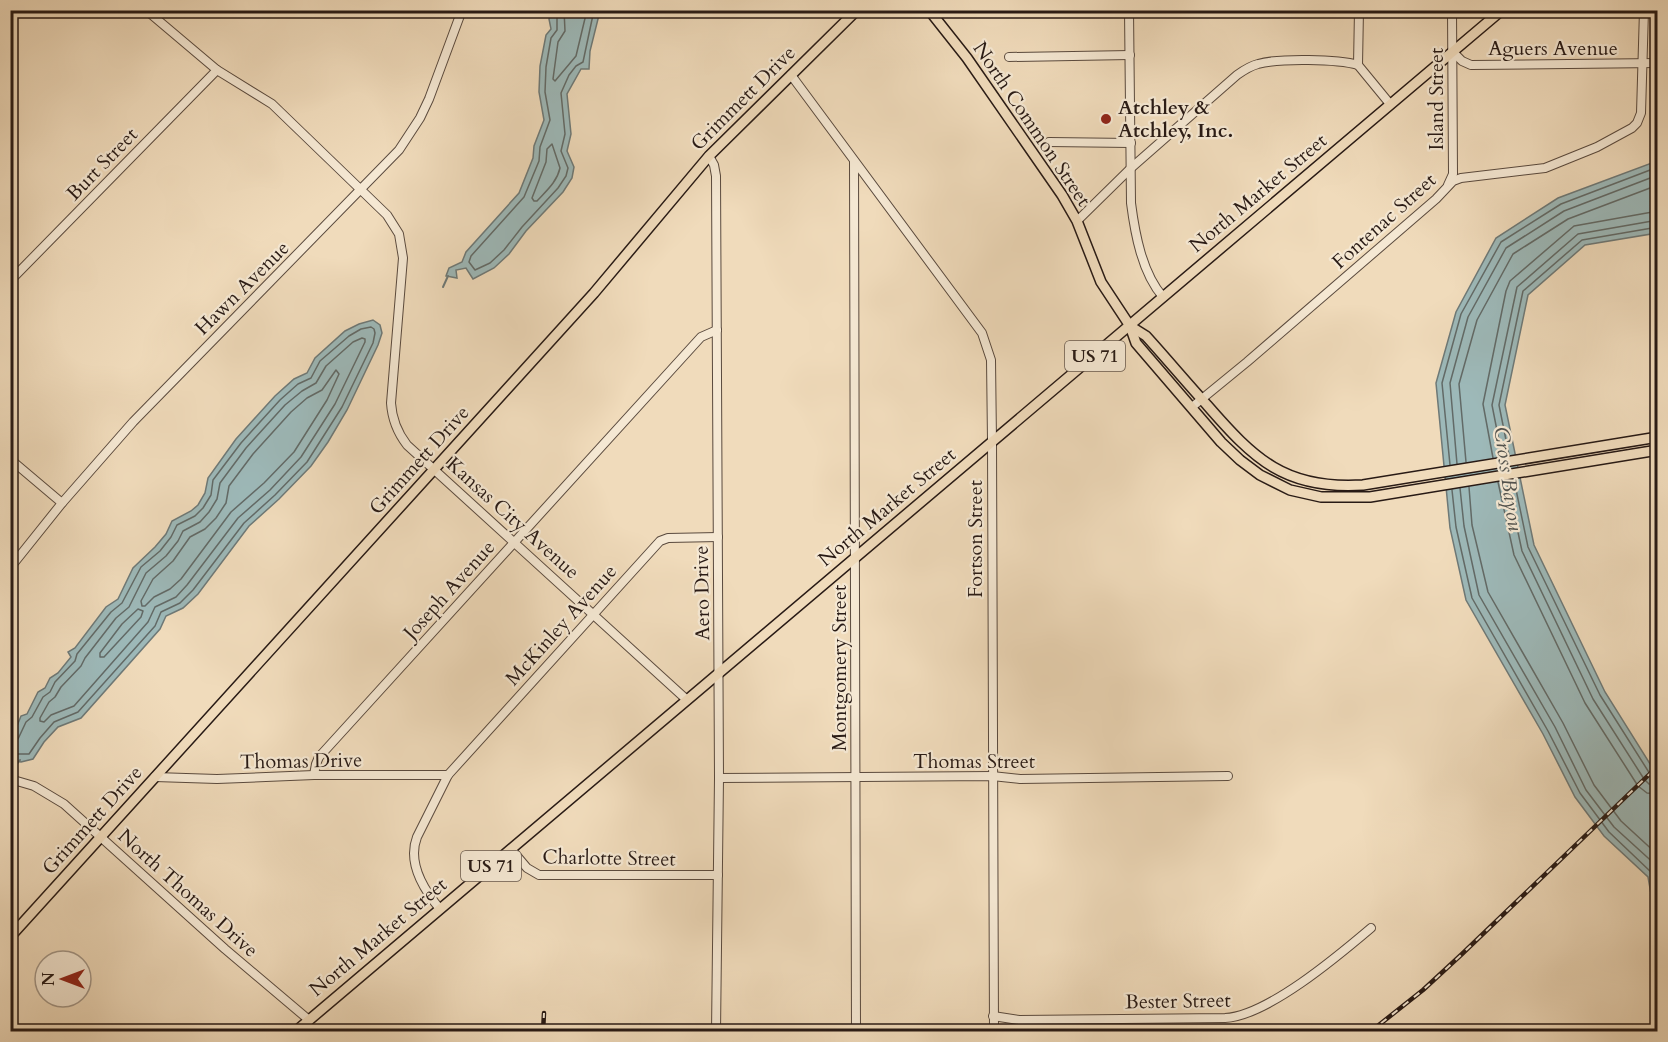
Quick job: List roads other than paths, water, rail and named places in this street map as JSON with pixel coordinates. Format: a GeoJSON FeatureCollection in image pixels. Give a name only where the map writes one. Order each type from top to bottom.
{"type":"FeatureCollection","features":[{"type":"Feature","properties":{"kind":"main road","name":"Grimmett Drive"},"geometry":{"type":"LineString","coordinates":[[10,938],[594,293],[709,156],[857,10]]}},
{"type":"Feature","properties":{"kind":"main road","name":"North Common Street"},"geometry":{"type":"LineString","coordinates":[[929,10],[967,58],[1062,195],[1077,221],[1101,282],[1130,326],[1136,343],[1240,460],[1260,475],[1290,490],[1321,498],[1338,499],[1409,491],[1658,450]]}},
{"type":"Feature","properties":{"kind":"main road","name":"North Market Street"},"geometry":{"type":"LineString","coordinates":[[295,1032],[1502,10]]}},
{"type":"Feature","properties":{"kind":"main road","name":"North Common Street"},"geometry":{"type":"LineString","coordinates":[[1130,326],[1146,336],[1243,445],[1263,461],[1286,474],[1313,483],[1341,486],[1407,478],[1658,437]]}},
{"type":"Feature","properties":{"kind":"street","name":"Kansas City Avenue"},"geometry":{"type":"LineString","coordinates":[[146,10],[217,70],[272,104],[387,215],[399,234],[403,258],[391,403],[393,418],[402,439],[687,700]]}},
{"type":"Feature","properties":{"kind":"street","name":"Hawn Avenue"},"geometry":{"type":"LineString","coordinates":[[10,568],[62,503],[133,422],[399,150],[420,118],[429,99],[462,10]]}},
{"type":"Feature","properties":{"kind":"street"},"geometry":{"type":"LineString","coordinates":[[1130,10],[1131,203],[1148,275],[1152,285],[1163,297]]}},
{"type":"Feature","properties":{"kind":"street"},"geometry":{"type":"LineString","coordinates":[[1358,65],[1359,10]]}},
{"type":"Feature","properties":{"kind":"street","name":"Island Street"},"geometry":{"type":"LineString","coordinates":[[1448,186],[1453,174],[1452,10]]}},
{"type":"Feature","properties":{"kind":"street"},"geometry":{"type":"LineString","coordinates":[[1643,63],[1644,10]]}},
{"type":"Feature","properties":{"kind":"street","name":"Aguers Avenue"},"geometry":{"type":"LineString","coordinates":[[1453,52],[1465,63],[1471,65],[1658,63]]}},
{"type":"Feature","properties":{"kind":"street"},"geometry":{"type":"LineString","coordinates":[[1009,57],[1130,55]]}},
{"type":"Feature","properties":{"kind":"street"},"geometry":{"type":"LineString","coordinates":[[1077,221],[1131,168],[1249,67],[1272,62],[1303,61],[1342,61],[1358,65],[1390,104]]}},
{"type":"Feature","properties":{"kind":"street","name":"Fontenac Street"},"geometry":{"type":"LineString","coordinates":[[1191,406],[1247,362],[1437,199],[1448,186],[1461,178],[1545,168],[1597,147],[1632,128],[1641,113],[1643,63]]}},
{"type":"Feature","properties":{"kind":"street","name":"Burt Street"},"geometry":{"type":"LineString","coordinates":[[10,281],[217,70]]}},
{"type":"Feature","properties":{"kind":"street","name":"Fortson Street"},"geometry":{"type":"LineString","coordinates":[[791,75],[985,340],[991,360],[994,1032]]}},
{"type":"Feature","properties":{"kind":"street"},"geometry":{"type":"LineString","coordinates":[[1049,142],[1131,143]]}},
{"type":"Feature","properties":{"kind":"street","name":"Aero Drive"},"geometry":{"type":"LineString","coordinates":[[709,156],[716,176],[719,672],[716,1032]]}},
{"type":"Feature","properties":{"kind":"street","name":"Montgomery Street"},"geometry":{"type":"LineString","coordinates":[[854,160],[856,1032]]}},
{"type":"Feature","properties":{"kind":"street","name":"Joseph Avenue"},"geometry":{"type":"LineString","coordinates":[[314,775],[320,757],[514,542],[701,337],[717,330]]}},
{"type":"Feature","properties":{"kind":"street"},"geometry":{"type":"LineString","coordinates":[[10,459],[62,503]]}},
{"type":"Feature","properties":{"kind":"street","name":"McKinley Avenue"},"geometry":{"type":"LineString","coordinates":[[440,909],[423,885],[417,868],[414,848],[448,775],[660,541],[668,538],[718,537]]}},
{"type":"Feature","properties":{"kind":"street","name":"Thomas Drive"},"geometry":{"type":"LineString","coordinates":[[154,777],[217,779],[314,775],[448,775]]}},
{"type":"Feature","properties":{"kind":"street","name":"Thomas Street"},"geometry":{"type":"LineString","coordinates":[[719,778],[992,776],[1020,779],[1080,776],[1228,776]]}},
{"type":"Feature","properties":{"kind":"street","name":"North Thomas Drive"},"geometry":{"type":"LineString","coordinates":[[10,779],[34,786],[57,799],[225,949],[309,1020]]}},
{"type":"Feature","properties":{"kind":"street","name":"Charlotte Street"},"geometry":{"type":"LineString","coordinates":[[511,849],[527,868],[539,875],[718,875]]}},
{"type":"Feature","properties":{"kind":"street","name":"Bester Street"},"geometry":{"type":"LineString","coordinates":[[993,1016],[1019,1020],[1241,1016],[1280,997],[1371,928]]}},
{"type":"Feature","properties":{"kind":"water"},"geometry":{"type":"Polygon","coordinates":[[[551,11],[600,11],[590,51],[589,69],[581,69],[567,94],[571,134],[567,151],[574,167],[572,178],[563,192],[494,268],[473,279],[466,268],[456,270],[457,278],[446,276],[449,268],[462,262],[466,252],[519,193],[533,158],[534,146],[544,120],[539,92],[540,66],[546,35],[551,29],[549,19],[551,11]]]}},
{"type":"Feature","properties":{"kind":"water","name":"Cross Bayou"},"geometry":{"type":"Polygon","coordinates":[[[1657,161],[1657,233],[1585,245],[1528,295],[1505,405],[1534,545],[1605,692],[1657,775],[1657,942],[1648,877],[1604,836],[1575,797],[1543,734],[1466,600],[1450,528],[1436,383],[1456,312],[1496,238],[1558,198],[1657,161]]]}},
{"type":"Feature","properties":{"kind":"water"},"geometry":{"type":"Polygon","coordinates":[[[373,320],[380,325],[382,333],[378,345],[347,410],[311,466],[249,526],[198,594],[183,608],[166,616],[160,629],[81,718],[58,727],[33,759],[21,762],[11,760],[11,741],[21,716],[27,714],[38,692],[45,688],[50,678],[58,673],[71,657],[68,652],[75,648],[106,607],[118,599],[133,568],[166,534],[172,521],[198,505],[205,493],[208,478],[236,439],[275,396],[294,379],[307,373],[315,358],[345,331],[373,320]]]}},
{"type":"Feature","properties":{"kind":"waterway"},"geometry":{"type":"LineString","coordinates":[[443,287],[448,276]]}},
{"type":"Feature","properties":{"kind":"waterway"},"geometry":{"type":"LineString","coordinates":[[12,770],[20,760]]}},
{"type":"Feature","properties":{"kind":"railway"},"geometry":{"type":"LineString","coordinates":[[1370,1032],[1423,990],[1462,954],[1658,766]]}},
{"type":"Feature","properties":{"kind":"railway"},"geometry":{"type":"LineString","coordinates":[[543,1032],[544,1013]]}},
{"type":"Feature","properties":{"kind":"railway"},"geometry":{"type":"LineString","coordinates":[[640,1026],[640,1032]]}},
{"type":"Feature","properties":{"kind":"place","name":"Atchley & Atchley, Inc."},"geometry":{"type":"Point","coordinates":[1106,119]}}]}
